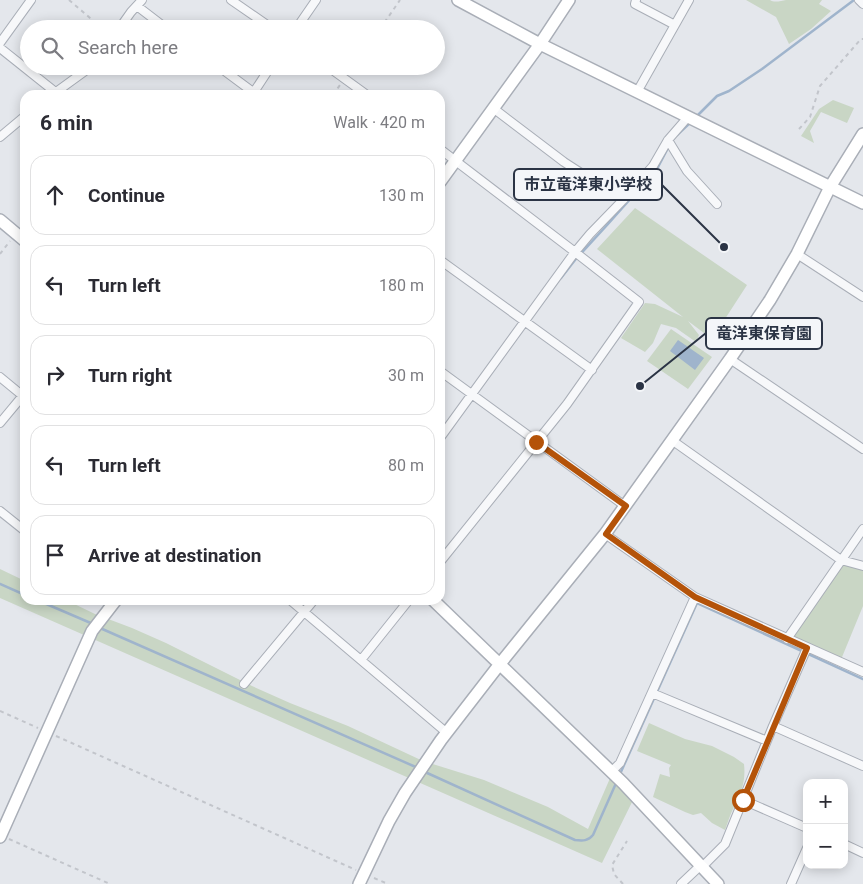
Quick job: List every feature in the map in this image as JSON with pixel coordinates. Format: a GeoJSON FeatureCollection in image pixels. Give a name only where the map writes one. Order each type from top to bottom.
{"type":"FeatureCollection","features":[{"type":"Feature","properties":{"kind":"street"},"geometry":{"type":"LineString","coordinates":[[0,43],[31,0]]}},
{"type":"Feature","properties":{"kind":"street"},"geometry":{"type":"LineString","coordinates":[[231,0],[260,20]]}},
{"type":"Feature","properties":{"kind":"street"},"geometry":{"type":"LineString","coordinates":[[302,20],[316,0]]}},
{"type":"Feature","properties":{"kind":"street"},"geometry":{"type":"LineString","coordinates":[[458,0],[540,44],[863,203]]}},
{"type":"Feature","properties":{"kind":"street"},"geometry":{"type":"LineString","coordinates":[[445,175],[540,44],[569,0]]}},
{"type":"Feature","properties":{"kind":"street"},"geometry":{"type":"LineString","coordinates":[[636,0],[635,4],[675,25]]}},
{"type":"Feature","properties":{"kind":"street"},"geometry":{"type":"LineString","coordinates":[[637,92],[689,0]]}},
{"type":"Feature","properties":{"kind":"street"},"geometry":{"type":"LineString","coordinates":[[859,0],[863,4]]}},
{"type":"Feature","properties":{"kind":"street"},"geometry":{"type":"LineString","coordinates":[[126,20],[139,3],[157,20]]}},
{"type":"Feature","properties":{"kind":"street"},"geometry":{"type":"LineString","coordinates":[[0,48],[20,64]]}},
{"type":"Feature","properties":{"kind":"street"},"geometry":{"type":"LineString","coordinates":[[33,75],[51,90]]}},
{"type":"Feature","properties":{"kind":"street"},"geometry":{"type":"LineString","coordinates":[[61,90],[80,75]]}},
{"type":"Feature","properties":{"kind":"street"},"geometry":{"type":"LineString","coordinates":[[229,75],[247,90]]}},
{"type":"Feature","properties":{"kind":"street"},"geometry":{"type":"LineString","coordinates":[[255,90],[265,75]]}},
{"type":"Feature","properties":{"kind":"street"},"geometry":{"type":"LineString","coordinates":[[339,75],[360,90]]}},
{"type":"Feature","properties":{"kind":"street"},"geometry":{"type":"LineString","coordinates":[[494,108],[564,162],[623,200]]}},
{"type":"Feature","properties":{"kind":"street"},"geometry":{"type":"LineString","coordinates":[[445,431],[575,252],[654,166],[668,140],[688,118]]}},
{"type":"Feature","properties":{"kind":"street"},"geometry":{"type":"LineString","coordinates":[[0,137],[20,120]]}},
{"type":"Feature","properties":{"kind":"street"},"geometry":{"type":"LineString","coordinates":[[362,879],[389,821],[405,793],[447,732],[606,534],[770,300],[798,254],[830,187],[863,134]]}},
{"type":"Feature","properties":{"kind":"street"},"geometry":{"type":"LineString","coordinates":[[668,140],[687,171],[717,204]]}},
{"type":"Feature","properties":{"kind":"street"},"geometry":{"type":"LineString","coordinates":[[445,153],[639,302],[567,404],[445,556]]}},
{"type":"Feature","properties":{"kind":"street"},"geometry":{"type":"LineString","coordinates":[[0,220],[20,236]]}},
{"type":"Feature","properties":{"kind":"street"},"geometry":{"type":"LineString","coordinates":[[798,254],[863,297]]}},
{"type":"Feature","properties":{"kind":"street"},"geometry":{"type":"LineString","coordinates":[[445,264],[592,370]]}},
{"type":"Feature","properties":{"kind":"street"},"geometry":{"type":"LineString","coordinates":[[730,359],[863,449]]}},
{"type":"Feature","properties":{"kind":"street"},"geometry":{"type":"LineString","coordinates":[[445,375],[626,506]]}},
{"type":"Feature","properties":{"kind":"street"},"geometry":{"type":"LineString","coordinates":[[0,377],[20,391]]}},
{"type":"Feature","properties":{"kind":"street"},"geometry":{"type":"LineString","coordinates":[[0,423],[20,399]]}},
{"type":"Feature","properties":{"kind":"street"},"geometry":{"type":"LineString","coordinates":[[673,441],[841,560],[863,566]]}},
{"type":"Feature","properties":{"kind":"street"},"geometry":{"type":"LineString","coordinates":[[0,511],[20,527]]}},
{"type":"Feature","properties":{"kind":"street"},"geometry":{"type":"LineString","coordinates":[[787,639],[863,529]]}},
{"type":"Feature","properties":{"kind":"street"},"geometry":{"type":"LineString","coordinates":[[606,534],[695,597],[863,672]]}},
{"type":"Feature","properties":{"kind":"street"},"geometry":{"type":"LineString","coordinates":[[611,772],[620,763],[695,597]]}},
{"type":"Feature","properties":{"kind":"street"},"geometry":{"type":"LineString","coordinates":[[0,836],[92,631],[110,605]]}},
{"type":"Feature","properties":{"kind":"street"},"geometry":{"type":"LineString","coordinates":[[296,605],[447,732]]}},
{"type":"Feature","properties":{"kind":"street"},"geometry":{"type":"LineString","coordinates":[[244,684],[310,605]]}},
{"type":"Feature","properties":{"kind":"street"},"geometry":{"type":"LineString","coordinates":[[361,660],[405,605]]}},
{"type":"Feature","properties":{"kind":"street"},"geometry":{"type":"LineString","coordinates":[[438,605],[611,772],[718,884]]}},
{"type":"Feature","properties":{"kind":"street"},"geometry":{"type":"LineString","coordinates":[[681,884],[725,844],[807,648]]}},
{"type":"Feature","properties":{"kind":"street"},"geometry":{"type":"LineString","coordinates":[[652,692],[767,741]]}},
{"type":"Feature","properties":{"kind":"street"},"geometry":{"type":"LineString","coordinates":[[773,726],[863,766]]}},
{"type":"Feature","properties":{"kind":"street"},"geometry":{"type":"LineString","coordinates":[[743,800],[803,826]]}},
{"type":"Feature","properties":{"kind":"street"},"geometry":{"type":"LineString","coordinates":[[848,846],[863,853]]}},
{"type":"Feature","properties":{"kind":"street"},"geometry":{"type":"LineString","coordinates":[[791,884],[803,857]]}},
{"type":"Feature","properties":{"kind":"path"},"geometry":{"type":"LineString","coordinates":[[69,0],[92,20]]}},
{"type":"Feature","properties":{"kind":"path"},"geometry":{"type":"LineString","coordinates":[[386,20],[400,0]]}},
{"type":"Feature","properties":{"kind":"path"},"geometry":{"type":"LineString","coordinates":[[799,129],[810,117],[820,86],[861,38],[863,40]]}},
{"type":"Feature","properties":{"kind":"path"},"geometry":{"type":"LineString","coordinates":[[337,90],[345,79]]}},
{"type":"Feature","properties":{"kind":"path"},"geometry":{"type":"LineString","coordinates":[[0,254],[20,238]]}},
{"type":"Feature","properties":{"kind":"path"},"geometry":{"type":"LineString","coordinates":[[0,711],[362,879],[388,884]]}},
{"type":"Feature","properties":{"kind":"path"},"geometry":{"type":"LineString","coordinates":[[0,836],[110,884]]}},
{"type":"Feature","properties":{"kind":"path"},"geometry":{"type":"LineString","coordinates":[[623,884],[614,874],[612,866],[627,841]]}},
{"type":"Feature","properties":{"kind":"green space"},"geometry":{"type":"Polygon","coordinates":[[[746,0],[770,0],[776,2],[786,0],[822,0],[819,4],[831,11],[811,29],[789,44],[776,17],[746,0]]]}},
{"type":"Feature","properties":{"kind":"green space"},"geometry":{"type":"Polygon","coordinates":[[[833,100],[854,108],[847,123],[821,112],[810,131],[814,143],[801,136],[819,109],[833,100]]]}},
{"type":"Feature","properties":{"kind":"green space"},"geometry":{"type":"Polygon","coordinates":[[[635,208],[747,285],[712,339],[688,321],[699,335],[696,342],[676,328],[661,324],[653,343],[645,352],[621,338],[645,303],[655,304],[683,317],[597,249],[635,208]]]}},
{"type":"Feature","properties":{"kind":"green space"},"geometry":{"type":"Polygon","coordinates":[[[671,329],[712,357],[688,389],[647,361],[671,329]]]}},
{"type":"Feature","properties":{"kind":"green space"},"geometry":{"type":"Polygon","coordinates":[[[841,560],[863,566],[863,606],[840,662],[790,634],[841,560]]]}},
{"type":"Feature","properties":{"kind":"green space"},"geometry":{"type":"Polygon","coordinates":[[[0,569],[20,579],[20,605],[76,605],[166,643],[252,686],[348,726],[423,761],[484,780],[548,807],[588,829],[614,769],[635,796],[602,863],[0,598],[0,569]]]}},
{"type":"Feature","properties":{"kind":"green space"},"geometry":{"type":"Polygon","coordinates":[[[649,723],[685,739],[712,746],[744,764],[742,787],[725,830],[712,823],[701,813],[693,815],[653,797],[660,774],[670,777],[669,768],[671,765],[637,751],[649,723]]]}},
{"type":"Feature","properties":{"kind":"water"},"geometry":{"type":"Polygon","coordinates":[[[678,340],[704,358],[695,370],[670,351],[678,340]]]}},
{"type":"Feature","properties":{"kind":"waterway"},"geometry":{"type":"LineString","coordinates":[[697,116],[717,96],[729,91],[762,69],[854,0]]}},
{"type":"Feature","properties":{"kind":"waterway"},"geometry":{"type":"LineString","coordinates":[[677,135],[691,122]]}},
{"type":"Feature","properties":{"kind":"waterway"},"geometry":{"type":"LineString","coordinates":[[561,278],[657,169],[669,146]]}},
{"type":"Feature","properties":{"kind":"waterway"},"geometry":{"type":"LineString","coordinates":[[0,584],[20,593]]}},
{"type":"Feature","properties":{"kind":"waterway"},"geometry":{"type":"LineString","coordinates":[[620,774],[697,603],[863,679]]}},
{"type":"Feature","properties":{"kind":"waterway"},"geometry":{"type":"LineString","coordinates":[[49,605],[93,624]]}},
{"type":"Feature","properties":{"kind":"waterway"},"geometry":{"type":"LineString","coordinates":[[100,628],[418,768]]}},
{"type":"Feature","properties":{"kind":"waterway"},"geometry":{"type":"LineString","coordinates":[[425,772],[575,840],[587,839],[593,835],[617,781]]}},
{"type":"Feature","properties":{"kind":"place","name":"市立竜洋東小学校"},"geometry":{"type":"Point","coordinates":[724,247]}},
{"type":"Feature","properties":{"kind":"place","name":"竜洋東保育園"},"geometry":{"type":"Point","coordinates":[640,386]}},
{"type":"Feature","properties":{"kind":"route"},"geometry":{"type":"LineString","coordinates":[[536,442],[626,506],[606,534],[695,597],[807,648],[743,800]]}}]}
